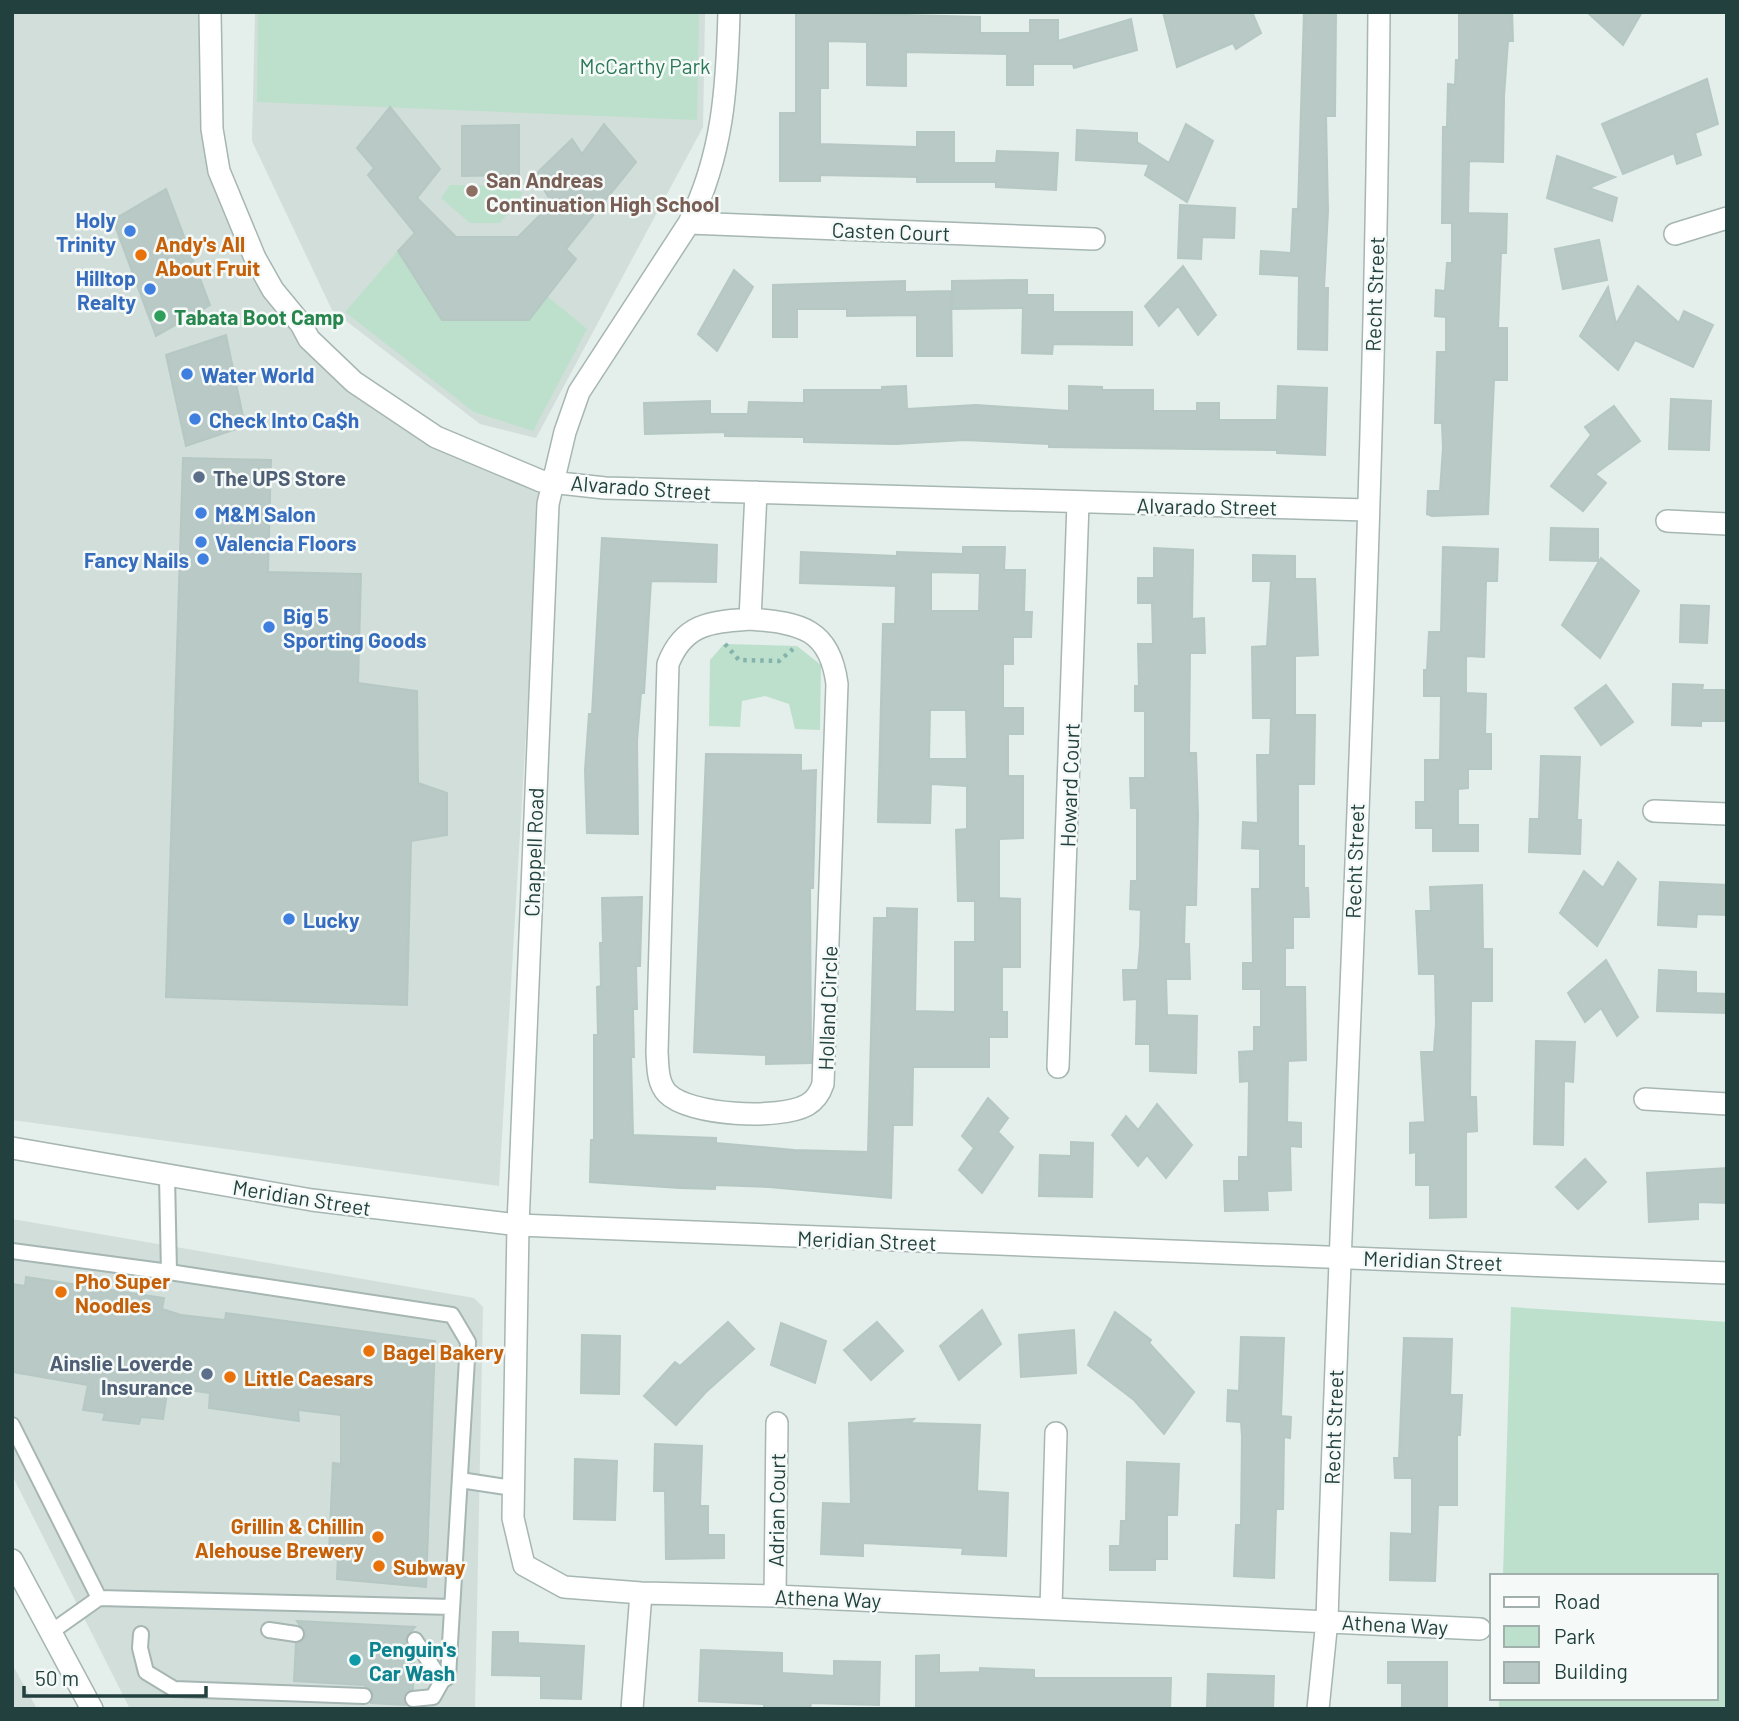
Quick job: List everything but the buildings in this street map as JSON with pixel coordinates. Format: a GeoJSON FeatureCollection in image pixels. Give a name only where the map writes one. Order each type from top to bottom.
{"type":"FeatureCollection","features":[{"type":"Feature","properties":{"kind":"street","name":"Alvarado Street"},"geometry":{"type":"LineString","coordinates":[[210,12],[212,128],[219,171],[230,202],[273,290],[301,324],[309,339],[333,364],[406,420],[436,437],[541,481],[682,492],[1367,510]]}},
{"type":"Feature","properties":{"kind":"street","name":"Chappell Road"},"geometry":{"type":"LineString","coordinates":[[517,1224],[547,517],[553,481],[565,432],[579,392],[689,223],[714,162],[722,128],[729,12]]}},
{"type":"Feature","properties":{"kind":"street","name":"Recht Street"},"geometry":{"type":"LineString","coordinates":[[1318,1709],[1327,1620],[1367,510],[1378,167],[1379,12]]}},
{"type":"Feature","properties":{"kind":"street"},"geometry":{"type":"LineString","coordinates":[[1675,234],[1727,218]]}},
{"type":"Feature","properties":{"kind":"street","name":"Casten Court"},"geometry":{"type":"LineString","coordinates":[[689,223],[1094,239]]}},
{"type":"Feature","properties":{"kind":"street"},"geometry":{"type":"LineString","coordinates":[[750,619],[756,492]]}},
{"type":"Feature","properties":{"kind":"street","name":"Howard Court"},"geometry":{"type":"LineString","coordinates":[[1058,1067],[1078,503]]}},
{"type":"Feature","properties":{"kind":"street"},"geometry":{"type":"LineString","coordinates":[[1667,521],[1727,524]]}},
{"type":"Feature","properties":{"kind":"street","name":"Holland Circle"},"geometry":{"type":"LineString","coordinates":[[750,619],[770,621],[813,633],[827,646],[834,662],[837,684],[823,1084],[820,1094],[806,1106],[770,1113],[712,1110],[676,1100],[663,1087],[657,1052],[668,664],[674,648],[695,628],[717,621],[750,619]]}},
{"type":"Feature","properties":{"kind":"street"},"geometry":{"type":"LineString","coordinates":[[1654,811],[1727,814]]}},
{"type":"Feature","properties":{"kind":"street"},"geometry":{"type":"LineString","coordinates":[[1645,1099],[1727,1104]]}},
{"type":"Feature","properties":{"kind":"street","name":"Meridian Street"},"geometry":{"type":"LineString","coordinates":[[12,1148],[167,1176],[441,1218],[517,1224],[1727,1273]]}},
{"type":"Feature","properties":{"kind":"street","name":"Athena Way"},"geometry":{"type":"LineString","coordinates":[[517,1224],[513,1518],[524,1565],[564,1587],[641,1593],[775,1596],[1480,1629]]}},
{"type":"Feature","properties":{"kind":"street","name":"Adrian Court"},"geometry":{"type":"LineString","coordinates":[[775,1596],[777,1423]]}},
{"type":"Feature","properties":{"kind":"street"},"geometry":{"type":"LineString","coordinates":[[1051,1608],[1056,1433]]}},
{"type":"Feature","properties":{"kind":"street"},"geometry":{"type":"LineString","coordinates":[[12,1560],[92,1709]]}},
{"type":"Feature","properties":{"kind":"street"},"geometry":{"type":"LineString","coordinates":[[632,1709],[641,1593]]}},
{"type":"Feature","properties":{"kind":"lane"},"geometry":{"type":"LineString","coordinates":[[167,1176],[169,1272]]}},
{"type":"Feature","properties":{"kind":"lane"},"geometry":{"type":"LineString","coordinates":[[12,1251],[452,1315],[468,1342],[448,1677],[442,1681],[433,1697],[413,1699]]}},
{"type":"Feature","properties":{"kind":"lane"},"geometry":{"type":"LineString","coordinates":[[12,1425],[99,1598]]}},
{"type":"Feature","properties":{"kind":"lane"},"geometry":{"type":"LineString","coordinates":[[460,1480],[513,1488]]}},
{"type":"Feature","properties":{"kind":"lane"},"geometry":{"type":"LineString","coordinates":[[51,1632],[99,1598],[452,1607]]}},
{"type":"Feature","properties":{"kind":"lane"},"geometry":{"type":"LineString","coordinates":[[269,1630],[296,1634]]}},
{"type":"Feature","properties":{"kind":"lane"},"geometry":{"type":"LineString","coordinates":[[141,1634],[140,1648],[146,1672],[174,1689],[364,1696]]}},
{"type":"Feature","properties":{"kind":"lane"},"geometry":{"type":"LineString","coordinates":[[415,1640],[442,1681]]}},
{"type":"Feature","properties":{"kind":"path"},"geometry":{"type":"LineString","coordinates":[[724,644],[739,660],[779,661],[797,646]]}},
{"type":"Feature","properties":{"kind":"shaded area"},"geometry":{"type":"Polygon","coordinates":[[[12,12],[208,12],[230,202],[329,371],[541,481],[499,1186],[12,1120],[12,12]]]}},
{"type":"Feature","properties":{"kind":"shaded area","name":"San Andreas Continuation High School"},"geometry":{"type":"Polygon","coordinates":[[[255,12],[705,12],[703,127],[536,438],[480,424],[332,310],[252,141],[255,12]]]}},
{"type":"Feature","properties":{"kind":"shaded area"},"geometry":{"type":"Polygon","coordinates":[[[12,1219],[474,1298],[483,1307],[475,1709],[130,1709],[12,1475],[12,1219]]]}},
{"type":"Feature","properties":{"kind":"shaded area"},"geometry":{"type":"Polygon","coordinates":[[[12,1664],[37,1709],[12,1709],[12,1664]]]}},
{"type":"Feature","properties":{"kind":"green space","name":"McCarthy Park"},"geometry":{"type":"Polygon","coordinates":[[[258,12],[699,12],[697,120],[257,102],[258,12]]]}},
{"type":"Feature","properties":{"kind":"green space"},"geometry":{"type":"Polygon","coordinates":[[[450,185],[511,186],[523,193],[500,223],[470,223],[441,198],[450,185]]]}},
{"type":"Feature","properties":{"kind":"green space"},"geometry":{"type":"Polygon","coordinates":[[[398,251],[443,320],[529,320],[547,296],[587,329],[533,431],[474,412],[345,312],[398,251]]]}},
{"type":"Feature","properties":{"kind":"green space"},"geometry":{"type":"Polygon","coordinates":[[[724,644],[797,646],[821,665],[820,730],[795,729],[789,704],[765,696],[742,701],[740,727],[709,726],[710,660],[724,644]]]}},
{"type":"Feature","properties":{"kind":"green space"},"geometry":{"type":"Polygon","coordinates":[[[1511,1307],[1727,1322],[1727,1709],[1499,1709],[1499,1700],[1718,1700],[1718,1574],[1503,1574],[1511,1307]]]}},
{"type":"Feature","properties":{"kind":"place","name":"San Andreas Continuation High School"},"geometry":{"type":"Point","coordinates":[472,191]}},
{"type":"Feature","properties":{"kind":"place","name":"Holy Trinity"},"geometry":{"type":"Point","coordinates":[130,231]}},
{"type":"Feature","properties":{"kind":"place","name":"Andy's All About Fruit"},"geometry":{"type":"Point","coordinates":[141,255]}},
{"type":"Feature","properties":{"kind":"place","name":"Hilltop Realty"},"geometry":{"type":"Point","coordinates":[150,289]}},
{"type":"Feature","properties":{"kind":"place","name":"Tabata Boot Camp"},"geometry":{"type":"Point","coordinates":[160,316]}},
{"type":"Feature","properties":{"kind":"place","name":"Water World"},"geometry":{"type":"Point","coordinates":[187,374]}},
{"type":"Feature","properties":{"kind":"place","name":"Check Into Ca$h"},"geometry":{"type":"Point","coordinates":[195,419]}},
{"type":"Feature","properties":{"kind":"place","name":"The UPS Store"},"geometry":{"type":"Point","coordinates":[199,477]}},
{"type":"Feature","properties":{"kind":"place","name":"M&M Salon"},"geometry":{"type":"Point","coordinates":[201,513]}},
{"type":"Feature","properties":{"kind":"place","name":"Valencia Floors"},"geometry":{"type":"Point","coordinates":[201,542]}},
{"type":"Feature","properties":{"kind":"place","name":"Fancy Nails"},"geometry":{"type":"Point","coordinates":[203,559]}},
{"type":"Feature","properties":{"kind":"place","name":"Big 5 Sporting Goods"},"geometry":{"type":"Point","coordinates":[269,627]}},
{"type":"Feature","properties":{"kind":"place","name":"Lucky"},"geometry":{"type":"Point","coordinates":[289,919]}},
{"type":"Feature","properties":{"kind":"place","name":"Pho Super Noodles"},"geometry":{"type":"Point","coordinates":[61,1292]}},
{"type":"Feature","properties":{"kind":"place","name":"Bagel Bakery"},"geometry":{"type":"Point","coordinates":[369,1351]}},
{"type":"Feature","properties":{"kind":"place","name":"Ainslie Loverde Insurance"},"geometry":{"type":"Point","coordinates":[207,1374]}},
{"type":"Feature","properties":{"kind":"place","name":"Little Caesars"},"geometry":{"type":"Point","coordinates":[230,1377]}},
{"type":"Feature","properties":{"kind":"place","name":"Grillin & Chillin Alehouse Brewery"},"geometry":{"type":"Point","coordinates":[378,1537]}},
{"type":"Feature","properties":{"kind":"place","name":"Subway"},"geometry":{"type":"Point","coordinates":[379,1566]}},
{"type":"Feature","properties":{"kind":"place","name":"Penguin's Car Wash"},"geometry":{"type":"Point","coordinates":[355,1660]}}]}
